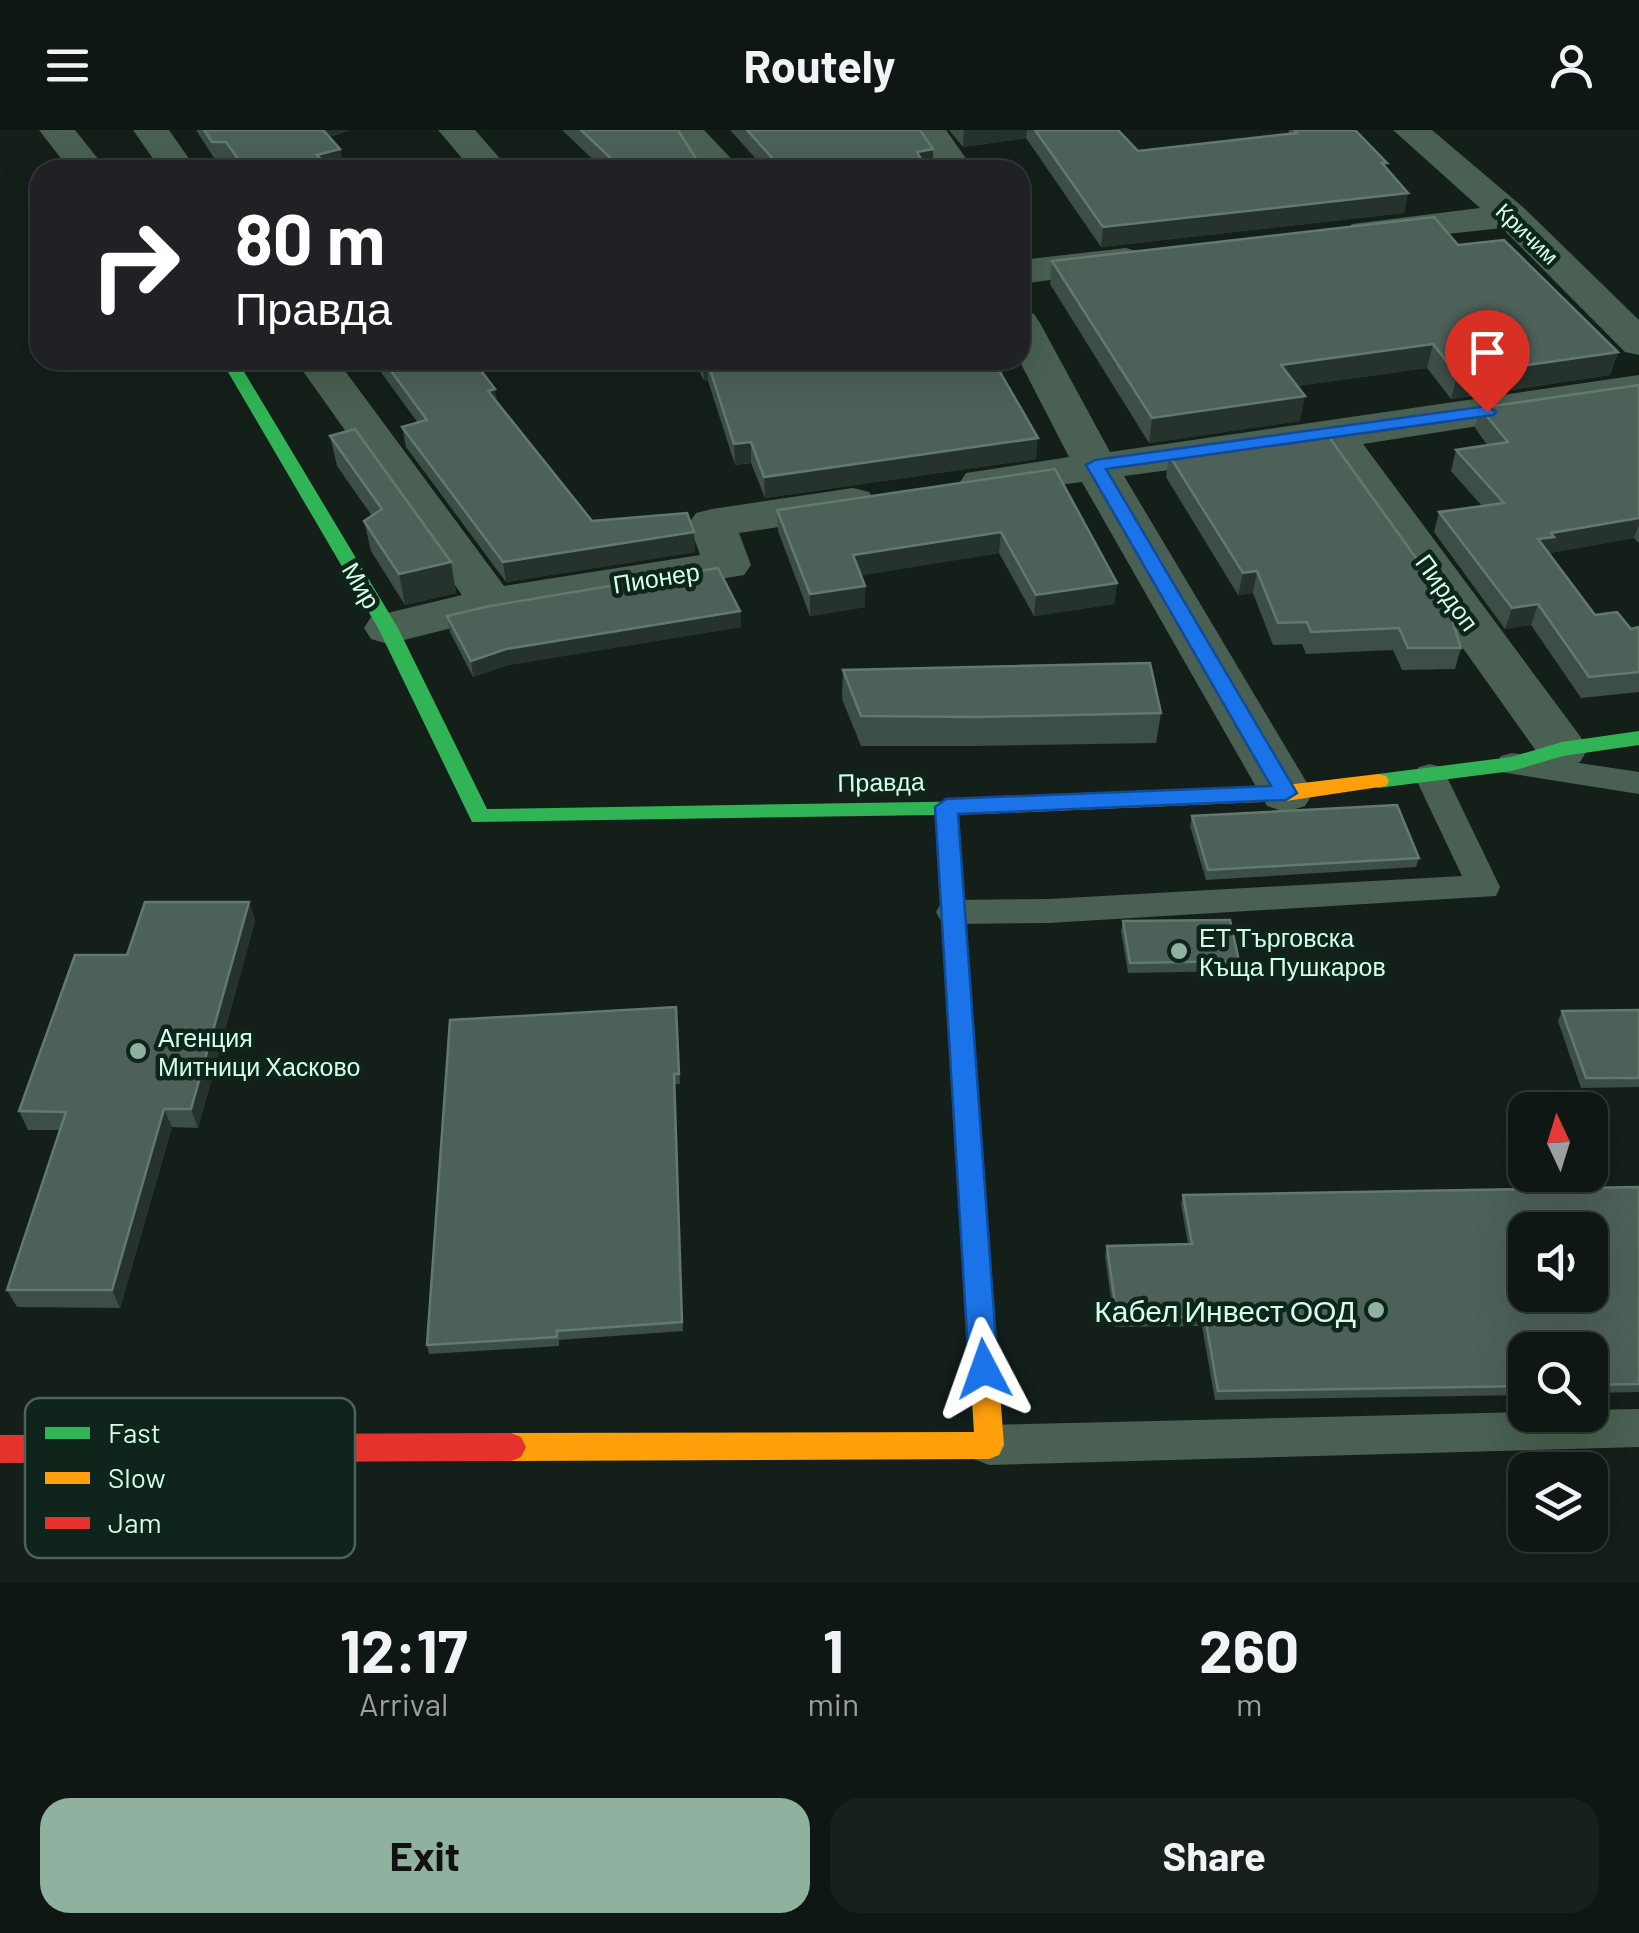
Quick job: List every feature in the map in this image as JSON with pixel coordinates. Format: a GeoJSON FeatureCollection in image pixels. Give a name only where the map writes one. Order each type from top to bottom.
{"type":"FeatureCollection","features":[{"type":"Feature","properties":{"kind":"street"},"geometry":{"type":"LineString","coordinates":[[57,130],[80,160]]}},
{"type":"Feature","properties":{"kind":"street"},"geometry":{"type":"LineString","coordinates":[[150,130],[172,160]]}},
{"type":"Feature","properties":{"kind":"street"},"geometry":{"type":"LineString","coordinates":[[456,130],[483,160]]}},
{"type":"Feature","properties":{"kind":"street"},"geometry":{"type":"LineString","coordinates":[[684,130],[714,160]]}},
{"type":"Feature","properties":{"kind":"street"},"geometry":{"type":"LineString","coordinates":[[928,130],[949,160]]}},
{"type":"Feature","properties":{"kind":"street","name":"Кричим"},"geometry":{"type":"LineString","coordinates":[[1411,130],[1512,216],[1639,343]]}},
{"type":"Feature","properties":{"kind":"street"},"geometry":{"type":"LineString","coordinates":[[1334,236],[1512,216]]}},
{"type":"Feature","properties":{"kind":"street"},"geometry":{"type":"LineString","coordinates":[[1030,271],[1158,256]]}},
{"type":"Feature","properties":{"kind":"street"},"geometry":{"type":"LineString","coordinates":[[1030,343],[1095,465],[1286,793]]}},
{"type":"Feature","properties":{"kind":"street","name":"Мир"},"geometry":{"type":"LineString","coordinates":[[234,370],[388,628],[480,818]]}},
{"type":"Feature","properties":{"kind":"street"},"geometry":{"type":"LineString","coordinates":[[323,370],[492,603]]}},
{"type":"Feature","properties":{"kind":"street","name":"Пионер"},"geometry":{"type":"LineString","coordinates":[[388,628],[492,603],[727,566],[712,523],[1639,388]]}},
{"type":"Feature","properties":{"kind":"street","name":"Пирдоп"},"geometry":{"type":"LineString","coordinates":[[1334,435],[1562,749]]}},
{"type":"Feature","properties":{"kind":"street","name":"Правда"},"geometry":{"type":"LineString","coordinates":[[480,818],[946,807],[1286,793],[1512,764],[1562,749],[1639,738]]}},
{"type":"Feature","properties":{"kind":"street"},"geometry":{"type":"LineString","coordinates":[[355,1447],[989,1445],[946,807]]}},
{"type":"Feature","properties":{"kind":"street"},"geometry":{"type":"LineString","coordinates":[[0,1448],[25,1448]]}},
{"type":"Feature","properties":{"kind":"lane"},"geometry":{"type":"LineString","coordinates":[[1512,764],[1639,783]]}},
{"type":"Feature","properties":{"kind":"lane"},"geometry":{"type":"LineString","coordinates":[[953,912],[1049,911],[1484,887],[1430,775]]}},
{"type":"Feature","properties":{"kind":"lane"},"geometry":{"type":"LineString","coordinates":[[989,1445],[1639,1428]]}},
{"type":"Feature","properties":{"kind":"building"},"geometry":{"type":"Polygon","coordinates":[[[204,130],[323,130],[340,149],[317,155],[321,160],[239,160],[226,142],[212,142],[204,130]]]}},
{"type":"Feature","properties":{"kind":"building"},"geometry":{"type":"Polygon","coordinates":[[[581,130],[678,130],[697,160],[612,160],[581,130]]]}},
{"type":"Feature","properties":{"kind":"building"},"geometry":{"type":"Polygon","coordinates":[[[747,130],[920,130],[933,149],[917,152],[921,160],[774,160],[747,130]]]}},
{"type":"Feature","properties":{"kind":"building"},"geometry":{"type":"Polygon","coordinates":[[[1035,130],[1118,130],[1138,151],[1297,133],[1294,130],[1355,130],[1387,163],[1382,163],[1408,193],[1103,227],[1035,130]]]}},
{"type":"Feature","properties":{"kind":"building"},"geometry":{"type":"Polygon","coordinates":[[[1434,217],[1458,245],[1504,240],[1618,352],[1457,375],[1433,344],[1281,365],[1305,396],[1152,418],[1052,261],[1434,217]]]}},
{"type":"Feature","properties":{"kind":"building"},"geometry":{"type":"Polygon","coordinates":[[[390,370],[481,370],[495,389],[488,391],[592,521],[687,513],[694,532],[503,562],[402,427],[427,420],[390,370]]]}},
{"type":"Feature","properties":{"kind":"building"},"geometry":{"type":"Polygon","coordinates":[[[710,370],[999,370],[1038,438],[764,477],[751,442],[734,444],[710,370]]]}},
{"type":"Feature","properties":{"kind":"building"},"geometry":{"type":"Polygon","coordinates":[[[1639,385],[1639,518],[1551,533],[1554,537],[1538,539],[1595,615],[1617,612],[1631,629],[1639,627],[1639,672],[1589,677],[1538,604],[1512,608],[1439,512],[1504,503],[1456,450],[1508,442],[1480,408],[1639,385]]]}},
{"type":"Feature","properties":{"kind":"building"},"geometry":{"type":"Polygon","coordinates":[[[355,429],[451,562],[399,574],[364,521],[382,509],[330,436],[355,429]]]}},
{"type":"Feature","properties":{"kind":"building"},"geometry":{"type":"Polygon","coordinates":[[[1324,430],[1457,615],[1451,616],[1461,648],[1408,648],[1399,628],[1311,632],[1307,622],[1278,623],[1257,571],[1243,573],[1169,455],[1324,430]]]}},
{"type":"Feature","properties":{"kind":"building"},"geometry":{"type":"Polygon","coordinates":[[[1055,469],[1117,583],[1036,595],[1001,532],[853,555],[865,586],[810,594],[777,510],[1055,469]]]}},
{"type":"Feature","properties":{"kind":"building"},"geometry":{"type":"Polygon","coordinates":[[[718,568],[740,611],[506,649],[471,661],[447,616],[490,606],[718,568]]]}},
{"type":"Feature","properties":{"kind":"building"},"geometry":{"type":"Polygon","coordinates":[[[1150,663],[1161,713],[861,716],[843,670],[1150,663]]]}},
{"type":"Feature","properties":{"kind":"building","name":"ЕТ Търговска Къща Пушкаров"},"geometry":{"type":"Polygon","coordinates":[[[1397,805],[1419,858],[1208,870],[1192,816],[1397,805]]]}},
{"type":"Feature","properties":{"kind":"building","name":"Агенция Митници Хасково"},"geometry":{"type":"Polygon","coordinates":[[[145,902],[249,902],[191,1109],[164,1109],[112,1290],[7,1290],[66,1112],[19,1111],[75,955],[127,955],[145,902]]]}},
{"type":"Feature","properties":{"kind":"building","name":"ЕТ Търговска Къща Пушкаров"},"geometry":{"type":"Polygon","coordinates":[[[1230,920],[1239,961],[1130,963],[1123,921],[1230,920]]]}},
{"type":"Feature","properties":{"kind":"building"},"geometry":{"type":"Polygon","coordinates":[[[676,1007],[679,1074],[674,1074],[682,1322],[557,1331],[557,1337],[427,1345],[450,1020],[676,1007]]]}},
{"type":"Feature","properties":{"kind":"building"},"geometry":{"type":"Polygon","coordinates":[[[1639,1010],[1639,1078],[1586,1078],[1562,1011],[1639,1010]]]}},
{"type":"Feature","properties":{"kind":"building","name":"Кабел Инвест ООД"},"geometry":{"type":"Polygon","coordinates":[[[1639,1187],[1639,1384],[1608,1385],[1608,1332],[1508,1332],[1508,1386],[1218,1391],[1205,1317],[1117,1318],[1107,1246],[1192,1244],[1183,1195],[1508,1189],[1608,1192],[1608,1188],[1639,1187]]]}},
{"type":"Feature","properties":{"kind":"traffic: fast"},"geometry":{"type":"LineString","coordinates":[[235,370],[388,628],[480,817],[979,806]]}},
{"type":"Feature","properties":{"kind":"traffic: fast"},"geometry":{"type":"LineString","coordinates":[[1378,781],[1512,764],[1562,749],[1639,738]]}},
{"type":"Feature","properties":{"kind":"traffic: fast"},"geometry":{"type":"LineString","coordinates":[[946,807],[969,1155]]}},
{"type":"Feature","properties":{"kind":"traffic: slow"},"geometry":{"type":"LineString","coordinates":[[979,806],[1286,793],[1378,781]]}},
{"type":"Feature","properties":{"kind":"traffic: slow"},"geometry":{"type":"LineString","coordinates":[[511,1447],[989,1445],[969,1155]]}},
{"type":"Feature","properties":{"kind":"traffic: jam"},"geometry":{"type":"LineString","coordinates":[[355,1448],[511,1447]]}},
{"type":"Feature","properties":{"kind":"traffic: jam"},"geometry":{"type":"LineString","coordinates":[[0,1449],[25,1449]]}},
{"type":"Feature","properties":{"kind":"place","name":"ЕТ Търговска Къща Пушкаров"},"geometry":{"type":"Point","coordinates":[1179,951]}},
{"type":"Feature","properties":{"kind":"place","name":"Агенция Митници Хасково"},"geometry":{"type":"Point","coordinates":[138,1051]}},
{"type":"Feature","properties":{"kind":"place","name":"Кабел Инвест ООД"},"geometry":{"type":"Point","coordinates":[1376,1310]}},
{"type":"Feature","properties":{"kind":"route"},"geometry":{"type":"LineString","coordinates":[[984,1369],[946,807],[1286,793],[1095,465],[1487,412]]}}]}
